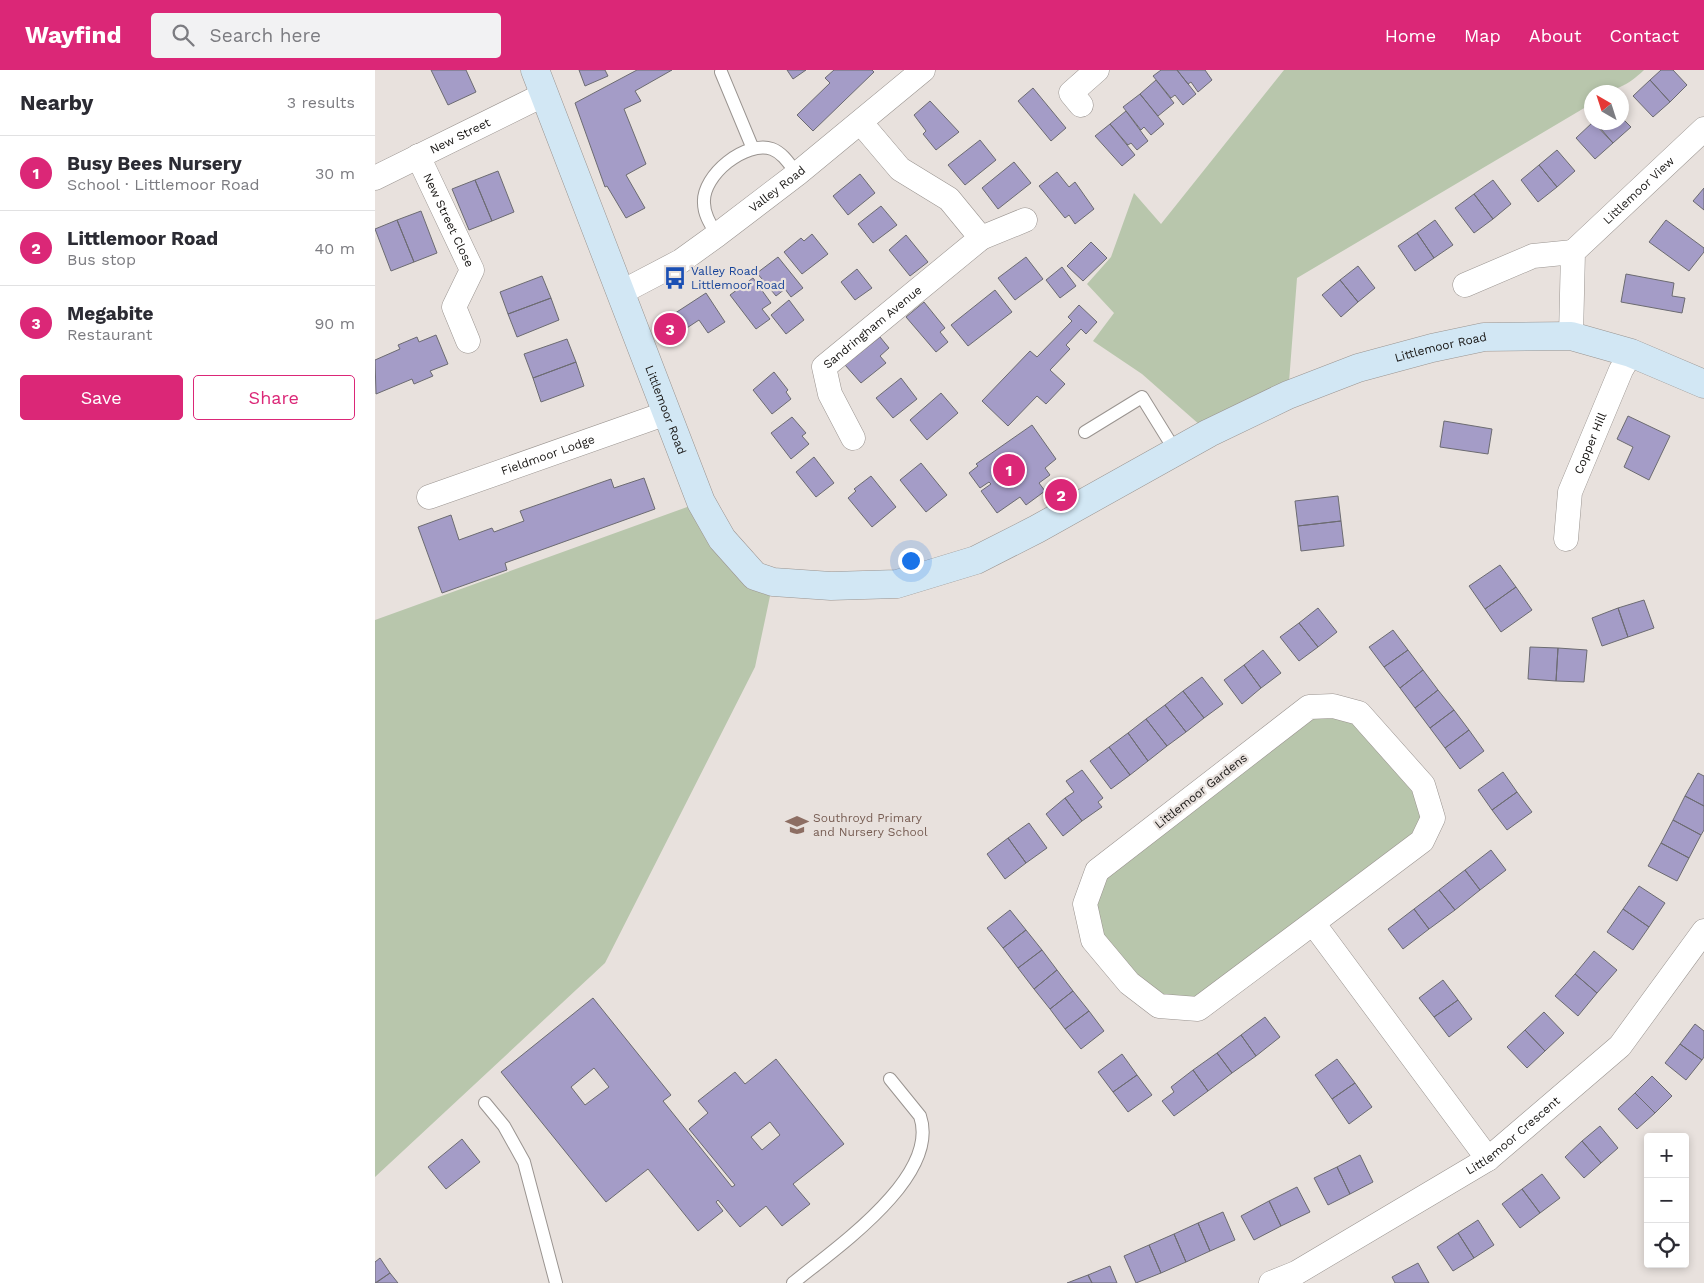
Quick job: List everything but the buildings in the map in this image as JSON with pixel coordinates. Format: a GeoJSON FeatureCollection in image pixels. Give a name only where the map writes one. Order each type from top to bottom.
{"type":"FeatureCollection","features":[{"type":"Feature","properties":{"kind":"street","name":"Valley Road"},"geometry":{"type":"LineString","coordinates":[[621,293],[681,261],[717,235],[861,123],[923,70]]}},
{"type":"Feature","properties":{"kind":"street"},"geometry":{"type":"LineString","coordinates":[[1081,104],[1071,92],[1097,70]]}},
{"type":"Feature","properties":{"kind":"street","name":"New Street"},"geometry":{"type":"LineString","coordinates":[[375,178],[417,156],[540,82]]}},
{"type":"Feature","properties":{"kind":"street","name":"Littlemoor Road"},"geometry":{"type":"LineString","coordinates":[[540,82],[701,502],[722,539],[755,576],[773,582],[831,586],[897,584],[976,560],[1037,529],[1175,452],[1288,395],[1358,368],[1484,337],[1571,336],[1631,352],[1704,384]]}},
{"type":"Feature","properties":{"kind":"street"},"geometry":{"type":"LineString","coordinates":[[861,123],[900,169],[949,199],[981,238]]}},
{"type":"Feature","properties":{"kind":"street","name":"Littlemoor View"},"geometry":{"type":"LineString","coordinates":[[1573,252],[1704,129]]}},
{"type":"Feature","properties":{"kind":"street","name":"New Street Close"},"geometry":{"type":"LineString","coordinates":[[417,156],[472,270],[454,307],[468,341]]}},
{"type":"Feature","properties":{"kind":"street","name":"Sandringham Avenue"},"geometry":{"type":"LineString","coordinates":[[853,438],[830,394],[824,367],[981,238],[1025,220]]}},
{"type":"Feature","properties":{"kind":"street"},"geometry":{"type":"LineString","coordinates":[[1465,285],[1533,256],[1573,252],[1571,336]]}},
{"type":"Feature","properties":{"kind":"street","name":"Copper Hill"},"geometry":{"type":"LineString","coordinates":[[1565,538],[1570,492],[1621,370],[1631,352]]}},
{"type":"Feature","properties":{"kind":"street","name":"Fieldmoor Lodge"},"geometry":{"type":"LineString","coordinates":[[429,497],[667,413]]}},
{"type":"Feature","properties":{"kind":"street","name":"Littlemoor Gardens"},"geometry":{"type":"LineString","coordinates":[[1333,706],[1359,713],[1423,785],[1433,818],[1422,840],[1313,923],[1198,1009],[1159,1006],[1129,983],[1093,940],[1085,904],[1097,871],[1309,707],[1333,706]]}},
{"type":"Feature","properties":{"kind":"street"},"geometry":{"type":"LineString","coordinates":[[1313,923],[1488,1159]]}},
{"type":"Feature","properties":{"kind":"street","name":"Littlemoor Crescent"},"geometry":{"type":"LineString","coordinates":[[1271,1283],[1298,1278],[1488,1159],[1620,1046],[1704,931]]}},
{"type":"Feature","properties":{"kind":"lane"},"geometry":{"type":"LineString","coordinates":[[721,72],[753,149]]}},
{"type":"Feature","properties":{"kind":"lane"},"geometry":{"type":"LineString","coordinates":[[717,235],[707,219],[703,202],[708,185],[720,170],[740,154],[759,147],[774,150],[797,174]]}},
{"type":"Feature","properties":{"kind":"lane"},"geometry":{"type":"LineString","coordinates":[[1085,432],[1142,397],[1175,452]]}},
{"type":"Feature","properties":{"kind":"lane"},"geometry":{"type":"LineString","coordinates":[[793,1283],[877,1214],[895,1194],[914,1165],[922,1136],[923,1123],[920,1116],[890,1079]]}},
{"type":"Feature","properties":{"kind":"lane"},"geometry":{"type":"LineString","coordinates":[[485,1104],[508,1132],[524,1162],[556,1283]]}},
{"type":"Feature","properties":{"kind":"green space"},"geometry":{"type":"Polygon","coordinates":[[[1284,70],[1644,70],[1624,85],[1584,85],[1584,108],[1297,278],[1288,395],[1209,433],[1142,374],[1093,341],[1114,313],[1087,284],[1111,257],[1134,193],[1161,224],[1284,70]]]}},
{"type":"Feature","properties":{"kind":"green space"},"geometry":{"type":"Polygon","coordinates":[[[701,502],[773,582],[755,667],[605,963],[375,1177],[375,620],[701,502]]]}},
{"type":"Feature","properties":{"kind":"green space"},"geometry":{"type":"Polygon","coordinates":[[[1309,707],[1359,713],[1433,818],[1198,1009],[1159,1006],[1093,940],[1097,871],[1309,707]]]}},
{"type":"Feature","properties":{"kind":"place","name":"Valley Road Littlemoor Road"},"geometry":{"type":"Point","coordinates":[675,278]}},
{"type":"Feature","properties":{"kind":"place","name":"Megabite"},"geometry":{"type":"Point","coordinates":[670,329]}},
{"type":"Feature","properties":{"kind":"place","name":"Busy Bees Nursery"},"geometry":{"type":"Point","coordinates":[1009,470]}},
{"type":"Feature","properties":{"kind":"place","name":"Littlemoor Road"},"geometry":{"type":"Point","coordinates":[1061,495]}},
{"type":"Feature","properties":{"kind":"place","name":"Southroyd Primary and Nursery School"},"geometry":{"type":"Point","coordinates":[797,825]}}]}
